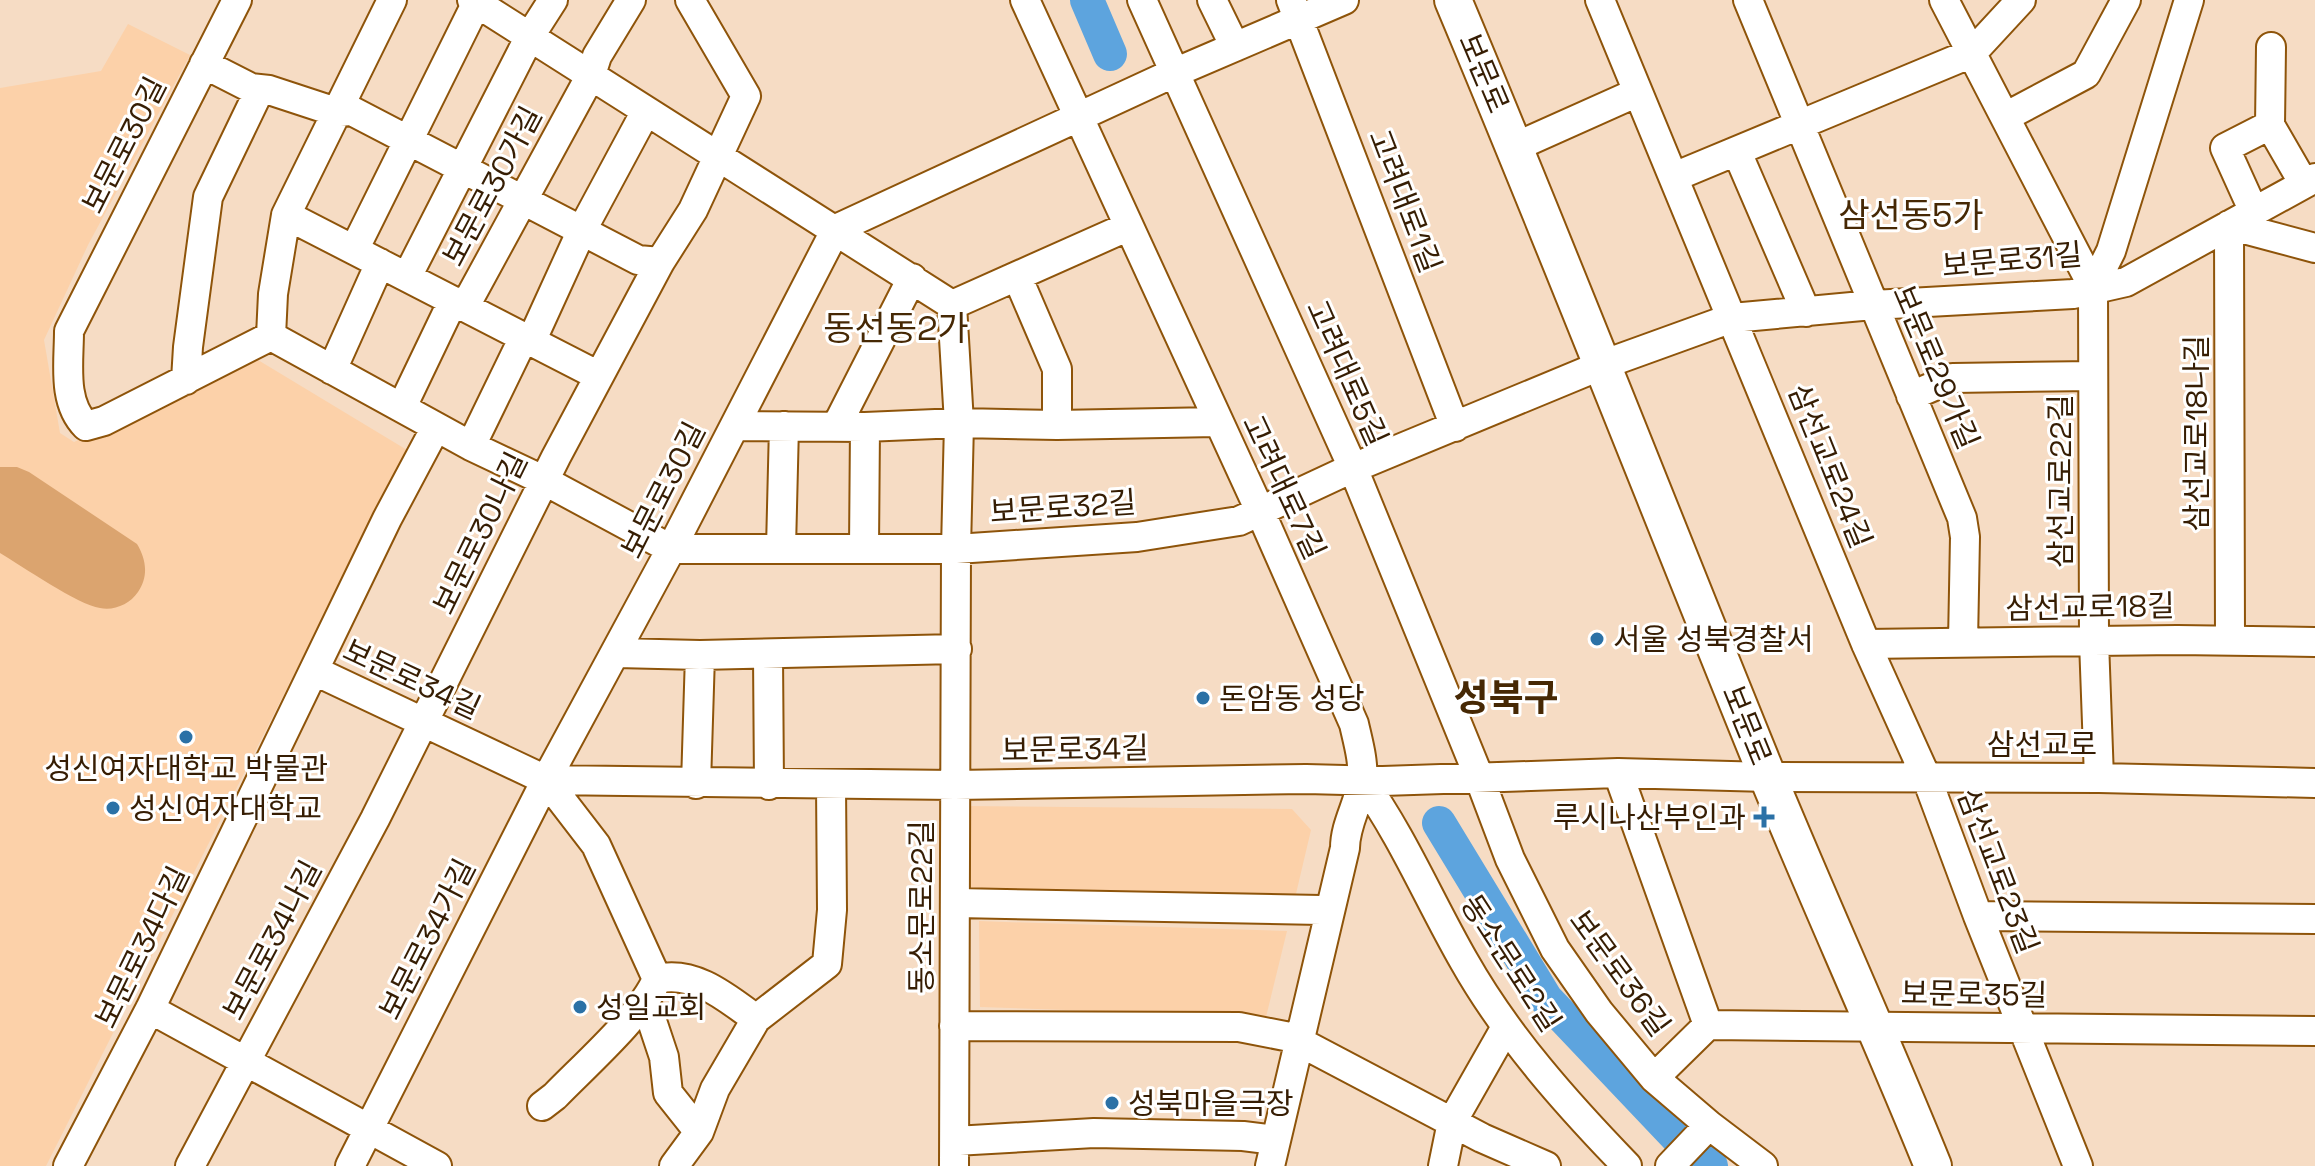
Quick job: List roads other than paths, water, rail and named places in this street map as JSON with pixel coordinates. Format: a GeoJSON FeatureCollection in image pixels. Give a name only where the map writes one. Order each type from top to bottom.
{"type":"FeatureCollection","features":[{"type":"Feature","properties":{"kind":"main road","name":"보문로"},"geometry":{"type":"LineString","coordinates":[[1453,0],[1768,777],[1877,1027],[1933,1166]]}},
{"type":"Feature","properties":{"kind":"street","name":"보문로30길"},"geometry":{"type":"LineString","coordinates":[[186,380],[104,421],[86,426],[75,415],[68,379],[69,331],[237,0]]}},
{"type":"Feature","properties":{"kind":"street"},"geometry":{"type":"LineString","coordinates":[[186,380],[271,336],[273,294],[286,215],[392,0]]}},
{"type":"Feature","properties":{"kind":"street","name":"보문로30가길"},"geometry":{"type":"LineString","coordinates":[[407,277],[530,36],[553,0]]}},
{"type":"Feature","properties":{"kind":"street","name":"보문로30가길"},"geometry":{"type":"LineString","coordinates":[[402,407],[448,311],[470,297],[591,75],[597,56],[631,0]]}},
{"type":"Feature","properties":{"kind":"street","name":"보문로30나길"},"geometry":{"type":"LineString","coordinates":[[423,722],[599,376],[660,262],[693,210],[746,96],[690,0]]}},
{"type":"Feature","properties":{"kind":"street","name":"고려대로7길"},"geometry":{"type":"LineString","coordinates":[[1025,0],[1088,114],[1127,227],[1216,422],[1261,510],[1354,724],[1360,752],[1372,781]]}},
{"type":"Feature","properties":{"kind":"street","name":"고려대로5길"},"geometry":{"type":"LineString","coordinates":[[1142,0],[1168,76],[1346,471],[1479,777]]}},
{"type":"Feature","properties":{"kind":"street"},"geometry":{"type":"LineString","coordinates":[[1212,0],[1235,47]]}},
{"type":"Feature","properties":{"kind":"street"},"geometry":{"type":"LineString","coordinates":[[836,229],[1235,47],[1295,9],[1344,0]]}},
{"type":"Feature","properties":{"kind":"street","name":"삼선교로24길"},"geometry":{"type":"LineString","coordinates":[[1600,0],[1866,644],[1927,779]]}},
{"type":"Feature","properties":{"kind":"street","name":"보문로29가길"},"geometry":{"type":"LineString","coordinates":[[1748,0],[1962,518],[1965,537],[1963,642]]}},
{"type":"Feature","properties":{"kind":"street"},"geometry":{"type":"LineString","coordinates":[[1944,0],[2093,287]]}},
{"type":"Feature","properties":{"kind":"street"},"geometry":{"type":"LineString","coordinates":[[1674,177],[1972,53],[2021,0]]}},
{"type":"Feature","properties":{"kind":"street"},"geometry":{"type":"LineString","coordinates":[[2005,117],[2086,74],[2126,0]]}},
{"type":"Feature","properties":{"kind":"street","name":"삼선교로22길"},"geometry":{"type":"LineString","coordinates":[[2099,778],[2094,641],[2093,287],[2111,251],[2189,0]]}},
{"type":"Feature","properties":{"kind":"street"},"geometry":{"type":"LineString","coordinates":[[354,250],[476,1],[952,305],[1127,227]]}},
{"type":"Feature","properties":{"kind":"street","name":"고려대로1길"},"geometry":{"type":"LineString","coordinates":[[1295,9],[1455,427]]}},
{"type":"Feature","properties":{"kind":"street"},"geometry":{"type":"LineString","coordinates":[[2254,212],[2225,148],[2270,125],[2271,47]]}},
{"type":"Feature","properties":{"kind":"street"},"geometry":{"type":"LineString","coordinates":[[204,64],[251,88],[336,112],[352,111],[638,260],[660,262]]}},
{"type":"Feature","properties":{"kind":"street"},"geometry":{"type":"LineString","coordinates":[[186,380],[208,197],[260,89]]}},
{"type":"Feature","properties":{"kind":"street","name":"보문로"},"geometry":{"type":"LineString","coordinates":[[1515,147],[1638,92]]}},
{"type":"Feature","properties":{"kind":"street"},"geometry":{"type":"LineString","coordinates":[[471,446],[524,337],[535,333],[582,230],[646,111]]}},
{"type":"Feature","properties":{"kind":"street","name":"보문로31길"},"geometry":{"type":"LineString","coordinates":[[1602,365],[1732,318],[1873,305],[2073,294],[2093,287],[2126,282],[2310,181],[2270,125]]}},
{"type":"Feature","properties":{"kind":"street"},"geometry":{"type":"LineString","coordinates":[[1737,152],[1806,312]]}},
{"type":"Feature","properties":{"kind":"street"},"geometry":{"type":"LineString","coordinates":[[286,215],[599,376]]}},
{"type":"Feature","properties":{"kind":"street"},"geometry":{"type":"LineString","coordinates":[[2229,225],[2315,248]]}},
{"type":"Feature","properties":{"kind":"street","name":"삼선교로18나길"},"geometry":{"type":"LineString","coordinates":[[2229,225],[2230,640]]}},
{"type":"Feature","properties":{"kind":"street","name":"보문로30길"},"geometry":{"type":"LineString","coordinates":[[546,780],[617,653],[836,229]]}},
{"type":"Feature","properties":{"kind":"street"},"geometry":{"type":"LineString","coordinates":[[332,370],[380,263]]}},
{"type":"Feature","properties":{"kind":"street"},"geometry":{"type":"LineString","coordinates":[[1017,276],[1057,369],[1057,425]]}},
{"type":"Feature","properties":{"kind":"street"},"geometry":{"type":"LineString","coordinates":[[836,427],[912,278]]}},
{"type":"Feature","properties":{"kind":"street","name":"동소문로22길"},"geometry":{"type":"LineString","coordinates":[[952,305],[959,423],[954,1153]]}},
{"type":"Feature","properties":{"kind":"street","name":"보문로32길"},"geometry":{"type":"LineString","coordinates":[[271,336],[471,446],[545,481],[671,549],[956,549],[1137,537],[1239,521],[1346,471]]}},
{"type":"Feature","properties":{"kind":"street"},"geometry":{"type":"LineString","coordinates":[[1346,471],[1602,365]]}},
{"type":"Feature","properties":{"kind":"street","name":"삼선교로22길"},"geometry":{"type":"LineString","coordinates":[[1911,396],[1953,378],[2093,376]]}},
{"type":"Feature","properties":{"kind":"street"},"geometry":{"type":"LineString","coordinates":[[735,426],[1216,422]]}},
{"type":"Feature","properties":{"kind":"street"},"geometry":{"type":"LineString","coordinates":[[781,548],[784,426]]}},
{"type":"Feature","properties":{"kind":"street","name":"보문로34길"},"geometry":{"type":"LineString","coordinates":[[436,427],[387,519],[315,671],[546,780],[955,785],[1479,777]]}},
{"type":"Feature","properties":{"kind":"street"},"geometry":{"type":"LineString","coordinates":[[864,548],[865,427]]}},
{"type":"Feature","properties":{"kind":"street","name":"삼선교로18길"},"geometry":{"type":"LineString","coordinates":[[1866,644],[2315,642]]}},
{"type":"Feature","properties":{"kind":"street"},"geometry":{"type":"LineString","coordinates":[[617,653],[768,655],[957,649]]}},
{"type":"Feature","properties":{"kind":"street"},"geometry":{"type":"LineString","coordinates":[[696,784],[700,655]]}},
{"type":"Feature","properties":{"kind":"street"},"geometry":{"type":"LineString","coordinates":[[768,655],[769,785]]}},
{"type":"Feature","properties":{"kind":"street","name":"보문로34다길"},"geometry":{"type":"LineString","coordinates":[[68,1166],[150,1009],[315,671]]}},
{"type":"Feature","properties":{"kind":"street","name":"보문로34나길"},"geometry":{"type":"LineString","coordinates":[[190,1166],[375,819],[423,722]]}},
{"type":"Feature","properties":{"kind":"street"},"geometry":{"type":"LineString","coordinates":[[1479,777],[1618,773],[1768,777]]}},
{"type":"Feature","properties":{"kind":"street"},"geometry":{"type":"LineString","coordinates":[[1618,773],[1708,1025],[1654,1078]]}},
{"type":"Feature","properties":{"kind":"street","name":"보문로36길"},"geometry":{"type":"LineString","coordinates":[[1479,777],[1510,859],[1555,949],[1599,1012],[1654,1078],[1763,1166]]}},
{"type":"Feature","properties":{"kind":"street","name":"삼선교로"},"geometry":{"type":"LineString","coordinates":[[1768,777],[2099,778],[2315,783]]}},
{"type":"Feature","properties":{"kind":"street","name":"삼선교로23길"},"geometry":{"type":"LineString","coordinates":[[1927,779],[2078,1166]]}},
{"type":"Feature","properties":{"kind":"street"},"geometry":{"type":"LineString","coordinates":[[546,780],[596,845],[651,989],[668,1093],[699,1132]]}},
{"type":"Feature","properties":{"kind":"street","name":"보문로34가길"},"geometry":{"type":"LineString","coordinates":[[350,1166],[546,780]]}},
{"type":"Feature","properties":{"kind":"street"},"geometry":{"type":"LineString","coordinates":[[954,1153],[1094,1133],[1243,1136],[1266,1157],[1338,845],[1372,781]]}},
{"type":"Feature","properties":{"kind":"street","name":"동소문로2길"},"geometry":{"type":"LineString","coordinates":[[1372,781],[1465,964],[1506,1027],[1585,1123],[1627,1166]]}},
{"type":"Feature","properties":{"kind":"street"},"geometry":{"type":"LineString","coordinates":[[674,1166],[699,1132],[715,1089],[756,1019],[827,964],[832,910],[831,785]]}},
{"type":"Feature","properties":{"kind":"street"},"geometry":{"type":"LineString","coordinates":[[1294,1039],[1345,848],[1345,836]]}},
{"type":"Feature","properties":{"kind":"street"},"geometry":{"type":"LineString","coordinates":[[957,903],[1321,910]]}},
{"type":"Feature","properties":{"kind":"street"},"geometry":{"type":"LineString","coordinates":[[1978,916],[2315,919]]}},
{"type":"Feature","properties":{"kind":"street"},"geometry":{"type":"LineString","coordinates":[[542,1106],[555,1096],[651,989],[672,975],[710,986],[756,1019]]}},
{"type":"Feature","properties":{"kind":"street","name":"보문로34나길"},"geometry":{"type":"LineString","coordinates":[[150,1009],[245,1062]]}},
{"type":"Feature","properties":{"kind":"street","name":"보문로35길"},"geometry":{"type":"LineString","coordinates":[[1708,1025],[2315,1031]]}},
{"type":"Feature","properties":{"kind":"street"},"geometry":{"type":"LineString","coordinates":[[954,1026],[1239,1027],[1294,1039],[1452,1122],[1546,1166]]}},
{"type":"Feature","properties":{"kind":"street"},"geometry":{"type":"LineString","coordinates":[[1443,1166],[1452,1122],[1506,1027]]}},
{"type":"Feature","properties":{"kind":"street"},"geometry":{"type":"LineString","coordinates":[[245,1062],[437,1166]]}},
{"type":"Feature","properties":{"kind":"street"},"geometry":{"type":"LineString","coordinates":[[1670,1166],[1709,1125]]}},
{"type":"Feature","properties":{"kind":"waterway"},"geometry":{"type":"LineString","coordinates":[[1087,0],[1110,54]]}},
{"type":"Feature","properties":{"kind":"waterway"},"geometry":{"type":"LineString","coordinates":[[1439,823],[1546,999],[1677,1137],[1711,1166]]}},
{"type":"Feature","properties":{"kind":"place","name":"서울 성북경찰서"},"geometry":{"type":"Point","coordinates":[1597,639]}},
{"type":"Feature","properties":{"kind":"place","name":"돈암동 성당"},"geometry":{"type":"Point","coordinates":[1203,698]}},
{"type":"Feature","properties":{"kind":"place","name":"성신여자대학교 박물관"},"geometry":{"type":"Point","coordinates":[186,737]}},
{"type":"Feature","properties":{"kind":"place","name":"성신여자대학교"},"geometry":{"type":"Point","coordinates":[113,808]}},
{"type":"Feature","properties":{"kind":"place","name":"루시나산부인과"},"geometry":{"type":"Point","coordinates":[1764,817]}},
{"type":"Feature","properties":{"kind":"place","name":"성일교회"},"geometry":{"type":"Point","coordinates":[580,1007]}},
{"type":"Feature","properties":{"kind":"place","name":"성북마을극장"},"geometry":{"type":"Point","coordinates":[1112,1103]}},
{"type":"Feature","properties":{"kind":"district","name":"삼선동5가"},"geometry":{"type":"Point","coordinates":[1911,215]}},
{"type":"Feature","properties":{"kind":"district","name":"동선동2가"},"geometry":{"type":"Point","coordinates":[896,328]}},
{"type":"Feature","properties":{"kind":"district","name":"성북구"},"geometry":{"type":"Point","coordinates":[1506,698]}}]}
